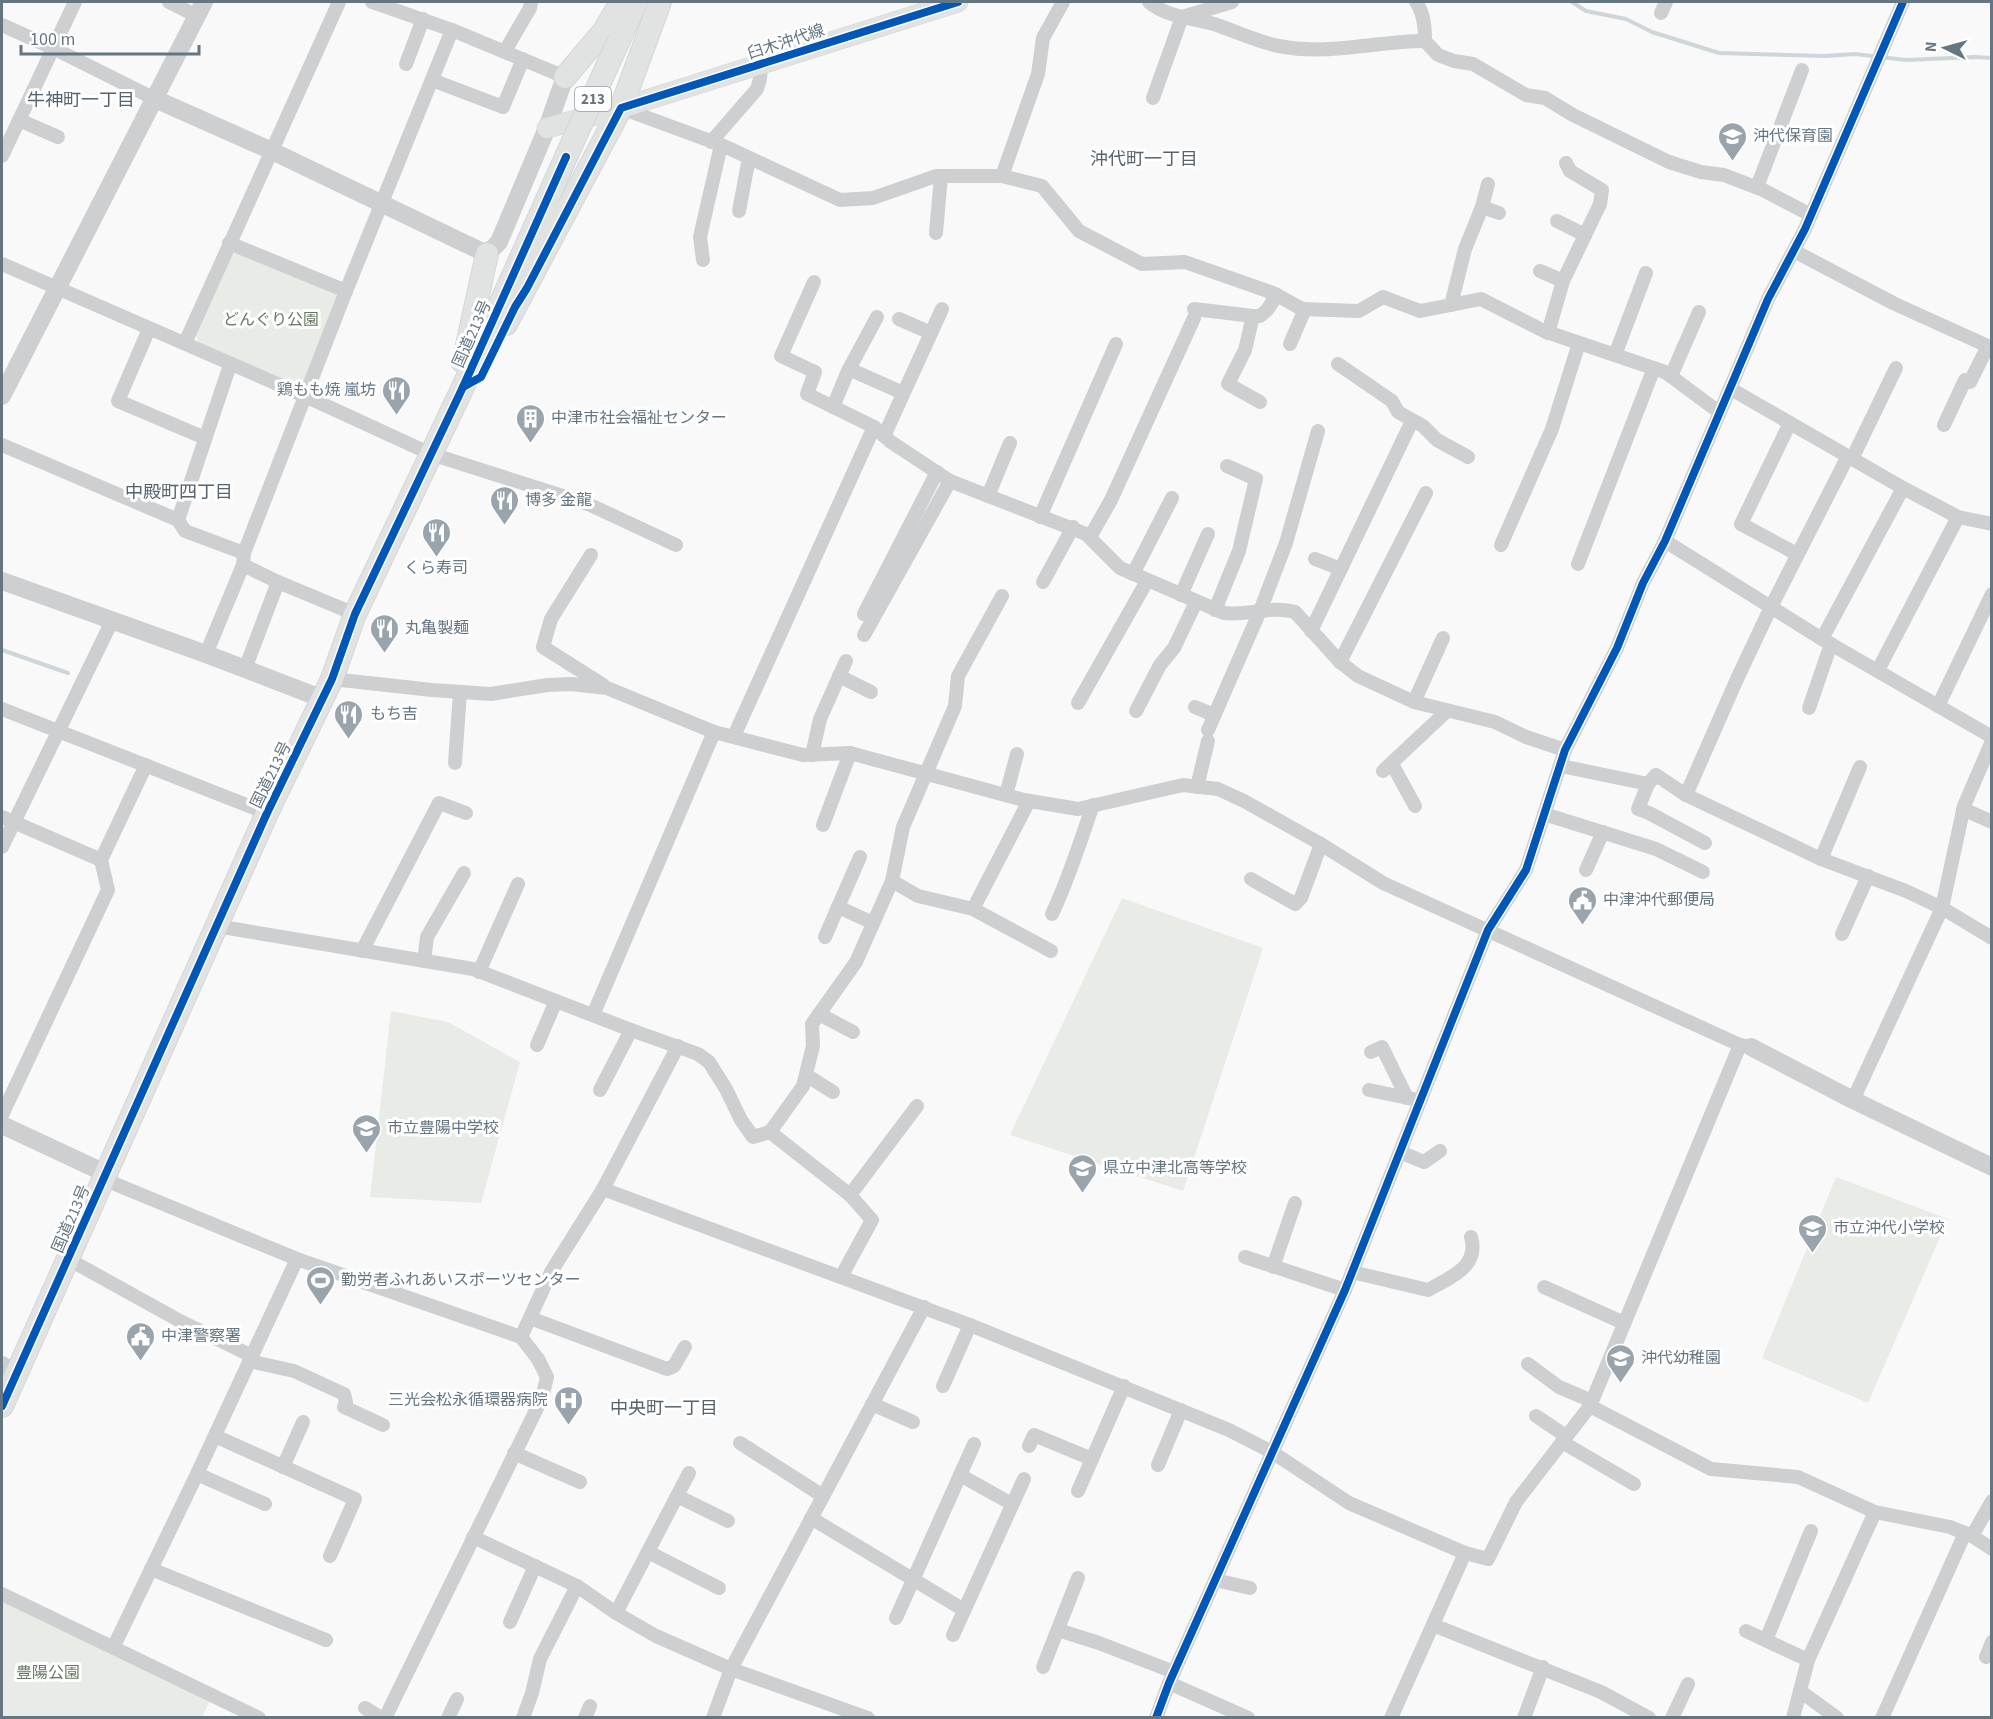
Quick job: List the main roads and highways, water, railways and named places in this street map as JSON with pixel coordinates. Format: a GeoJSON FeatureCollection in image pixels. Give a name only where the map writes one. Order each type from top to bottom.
{"type":"FeatureCollection","features":[{"type":"Feature","properties":{"kind":"highway"},"geometry":{"type":"LineString","coordinates":[[565,77],[604,31],[621,2]]}},
{"type":"Feature","properties":{"kind":"highway","name":"国道213号"},"geometry":{"type":"LineString","coordinates":[[2,1406],[9,1369],[68,1259],[267,813],[328,689],[355,614],[463,387],[636,2]]}},
{"type":"Feature","properties":{"kind":"highway"},"geometry":{"type":"LineString","coordinates":[[463,387],[481,377],[514,307],[527,288],[621,108],[660,2]]}},
{"type":"Feature","properties":{"kind":"highway"},"geometry":{"type":"LineString","coordinates":[[431,453],[443,412],[466,350],[487,254]]}},
{"type":"Feature","properties":{"kind":"main road","name":"臼木沖代線"},"geometry":{"type":"LineString","coordinates":[[547,128],[621,108],[958,2]]}},
{"type":"Feature","properties":{"kind":"waterway"},"geometry":{"type":"LineString","coordinates":[[1572,2],[1586,11],[1626,19],[1652,32],[1719,53],[1825,56],[1855,54],[1906,60],[1992,58]]}},
{"type":"Feature","properties":{"kind":"waterway"},"geometry":{"type":"LineString","coordinates":[[2,650],[68,673]]}},
{"type":"Feature","properties":{"kind":"place","name":"沖代保育園"},"geometry":{"type":"Point","coordinates":[1732,162]}},
{"type":"Feature","properties":{"kind":"place","name":"鶏もも焼 嵐坊"},"geometry":{"type":"Point","coordinates":[397,416]}},
{"type":"Feature","properties":{"kind":"place","name":"中津市社会福祉センター"},"geometry":{"type":"Point","coordinates":[530,444]}},
{"type":"Feature","properties":{"kind":"place","name":"博多 金龍"},"geometry":{"type":"Point","coordinates":[504,526]}},
{"type":"Feature","properties":{"kind":"place","name":"くら寿司"},"geometry":{"type":"Point","coordinates":[436,558]}},
{"type":"Feature","properties":{"kind":"place","name":"丸亀製麺"},"geometry":{"type":"Point","coordinates":[384,654]}},
{"type":"Feature","properties":{"kind":"place","name":"もち吉"},"geometry":{"type":"Point","coordinates":[349,740]}},
{"type":"Feature","properties":{"kind":"place","name":"中津沖代郵便局"},"geometry":{"type":"Point","coordinates":[1582,926]}},
{"type":"Feature","properties":{"kind":"place","name":"市立豊陽中学校"},"geometry":{"type":"Point","coordinates":[366,1154]}},
{"type":"Feature","properties":{"kind":"place","name":"県立中津北高等学校"},"geometry":{"type":"Point","coordinates":[1082,1194]}},
{"type":"Feature","properties":{"kind":"place","name":"市立沖代小学校"},"geometry":{"type":"Point","coordinates":[1812,1254]}},
{"type":"Feature","properties":{"kind":"place","name":"勤労者ふれあいスポーツセンター"},"geometry":{"type":"Point","coordinates":[320,1306]}},
{"type":"Feature","properties":{"kind":"place","name":"中津警察署"},"geometry":{"type":"Point","coordinates":[140,1362]}},
{"type":"Feature","properties":{"kind":"place","name":"沖代幼稚園"},"geometry":{"type":"Point","coordinates":[1620,1384]}},
{"type":"Feature","properties":{"kind":"place","name":"三光会松永循環器病院"},"geometry":{"type":"Point","coordinates":[569,1426]}},
{"type":"Feature","properties":{"kind":"district","name":"牛神町一丁目"},"geometry":{"type":"Point","coordinates":[81,100]}},
{"type":"Feature","properties":{"kind":"district","name":"沖代町一丁目"},"geometry":{"type":"Point","coordinates":[1144,159]}},
{"type":"Feature","properties":{"kind":"district","name":"中殿町四丁目"},"geometry":{"type":"Point","coordinates":[179,492]}},
{"type":"Feature","properties":{"kind":"district","name":"中央町一丁目"},"geometry":{"type":"Point","coordinates":[664,1408]}},
{"type":"Feature","properties":{"kind":"park label","name":"どんぐり公園"},"geometry":{"type":"Point","coordinates":[271,320]}},
{"type":"Feature","properties":{"kind":"park label","name":"豊陽公園"},"geometry":{"type":"Point","coordinates":[48,1673]}}]}
